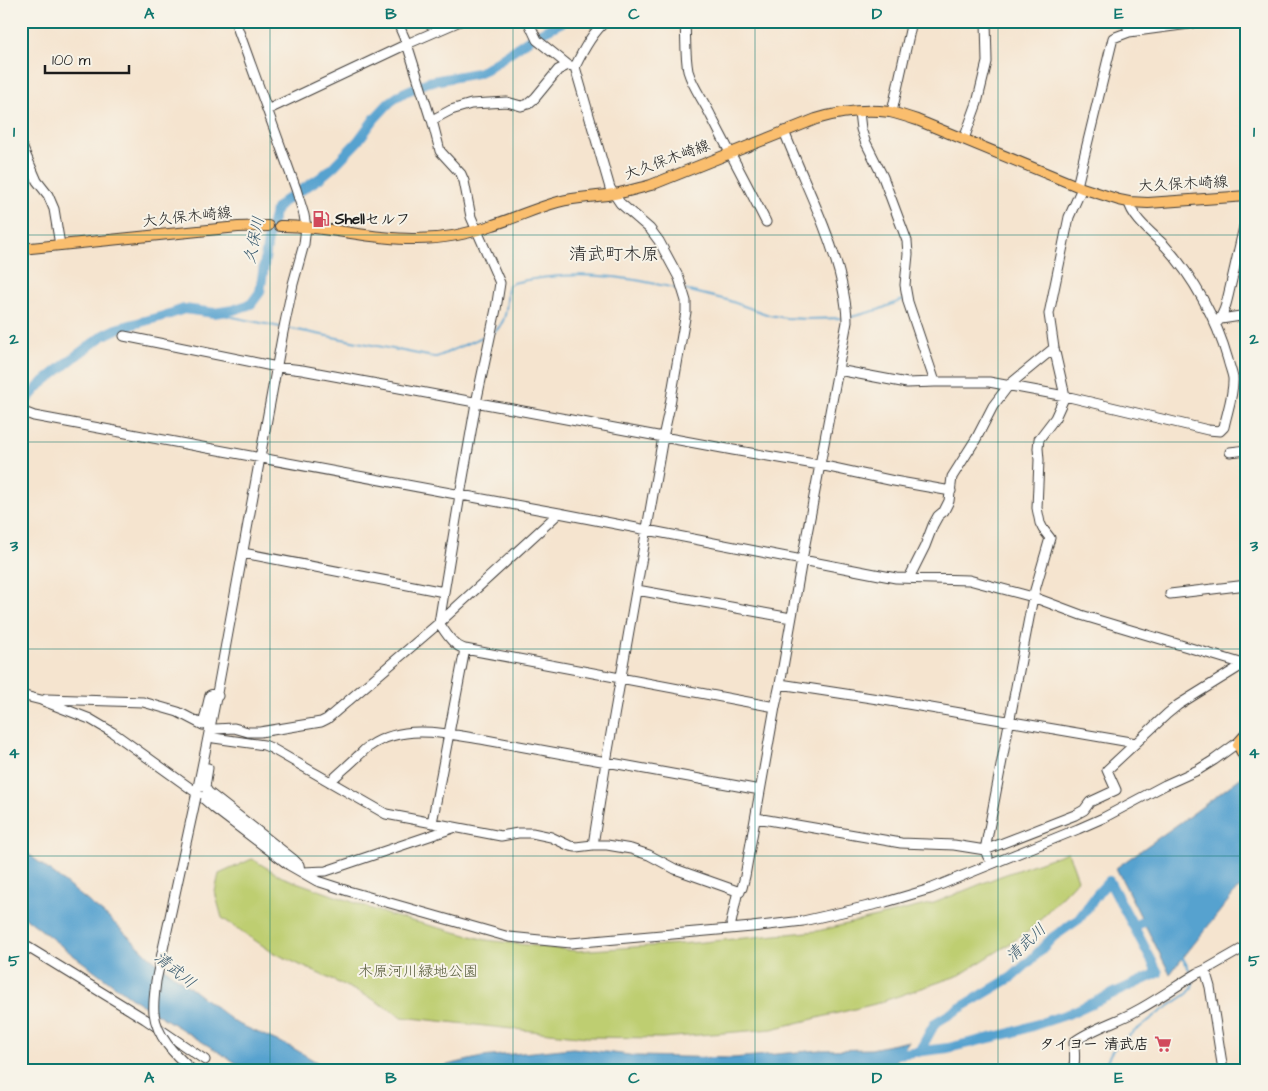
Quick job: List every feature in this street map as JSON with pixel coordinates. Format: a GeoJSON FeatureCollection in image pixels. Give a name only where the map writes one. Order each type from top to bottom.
{"type":"FeatureCollection","features":[{"type":"Feature","properties":{"kind":"main road","name":"大久保木崎線"},"geometry":{"type":"LineString","coordinates":[[280,226],[306,227],[370,236],[413,239],[453,236],[476,231],[557,202],[573,198],[614,194],[651,185],[827,115],[859,112],[892,112],[917,120],[1079,187],[1103,196],[1129,202],[1166,202],[1247,196]]}},
{"type":"Feature","properties":{"kind":"main road","name":"大久保木崎線"},"geometry":{"type":"LineString","coordinates":[[21,249],[238,227],[268,226]]}},
{"type":"Feature","properties":{"kind":"main road"},"geometry":{"type":"LineString","coordinates":[[1242,740],[1247,762]]}},
{"type":"Feature","properties":{"kind":"street"},"geometry":{"type":"LineString","coordinates":[[191,1070],[167,1045],[158,1027],[154,1014],[156,981],[217,693],[277,367],[306,227],[300,200],[235,21]]}},
{"type":"Feature","properties":{"kind":"street"},"geometry":{"type":"LineString","coordinates":[[397,21],[407,44],[440,151],[464,181],[471,217],[500,283],[476,402],[439,623],[460,648],[775,707]]}},
{"type":"Feature","properties":{"kind":"street"},"geometry":{"type":"LineString","coordinates":[[268,110],[460,21]]}},
{"type":"Feature","properties":{"kind":"street"},"geometry":{"type":"LineString","coordinates":[[528,21],[538,40],[571,66],[610,188],[620,203],[650,228],[679,278],[686,301],[681,342],[593,845]]}},
{"type":"Feature","properties":{"kind":"street"},"geometry":{"type":"LineString","coordinates":[[432,120],[451,110],[471,104],[507,102],[521,106],[528,104],[558,70],[571,66],[600,26],[606,21]]}},
{"type":"Feature","properties":{"kind":"street"},"geometry":{"type":"LineString","coordinates":[[685,21],[687,61],[690,77],[766,222]]}},
{"type":"Feature","properties":{"kind":"street"},"geometry":{"type":"LineString","coordinates":[[892,112],[912,21]]}},
{"type":"Feature","properties":{"kind":"street"},"geometry":{"type":"LineString","coordinates":[[964,139],[977,103],[987,62],[986,21]]}},
{"type":"Feature","properties":{"kind":"street"},"geometry":{"type":"LineString","coordinates":[[1126,21],[1129,32]]}},
{"type":"Feature","properties":{"kind":"street"},"geometry":{"type":"LineString","coordinates":[[972,872],[986,854],[1033,597],[1050,538],[1043,530],[1037,508],[1038,448],[1039,439],[1055,418],[1065,396],[1054,348],[1049,314],[1069,217],[1079,187],[1113,38],[1129,32],[1199,21]]}},
{"type":"Feature","properties":{"kind":"street"},"geometry":{"type":"LineString","coordinates":[[859,112],[863,135],[883,177],[907,241],[908,254],[905,285],[908,302],[935,382]]}},
{"type":"Feature","properties":{"kind":"street"},"geometry":{"type":"LineString","coordinates":[[731,922],[737,895],[744,882],[791,618],[847,322],[847,311],[833,249],[784,131]]}},
{"type":"Feature","properties":{"kind":"street"},"geometry":{"type":"LineString","coordinates":[[21,144],[37,181],[48,195],[54,209],[60,245]]}},
{"type":"Feature","properties":{"kind":"street"},"geometry":{"type":"LineString","coordinates":[[838,370],[907,383],[990,382],[1009,385],[1065,396],[1208,430],[1220,431],[1224,427],[1231,398],[1232,378],[1219,322],[1189,277],[1166,248],[1134,214],[1129,202]]}},
{"type":"Feature","properties":{"kind":"street"},"geometry":{"type":"LineString","coordinates":[[1219,322],[1226,305],[1247,214]]}},
{"type":"Feature","properties":{"kind":"street","name":"大久保木崎線"},"geometry":{"type":"LineString","coordinates":[[268,226],[280,226]]}},
{"type":"Feature","properties":{"kind":"street"},"geometry":{"type":"LineString","coordinates":[[1219,322],[1247,315]]}},
{"type":"Feature","properties":{"kind":"street"},"geometry":{"type":"LineString","coordinates":[[124,336],[277,367],[820,465],[951,491]]}},
{"type":"Feature","properties":{"kind":"street"},"geometry":{"type":"LineString","coordinates":[[909,578],[933,525],[949,501],[952,477],[976,439],[992,406],[1009,385],[1054,348]]}},
{"type":"Feature","properties":{"kind":"street"},"geometry":{"type":"LineString","coordinates":[[21,411],[34,416],[560,513],[880,575],[969,580],[1033,597],[1081,615],[1245,664]]}},
{"type":"Feature","properties":{"kind":"street"},"geometry":{"type":"LineString","coordinates":[[1230,452],[1247,450]]}},
{"type":"Feature","properties":{"kind":"street"},"geometry":{"type":"LineString","coordinates":[[214,733],[234,728],[248,732],[260,732],[321,722],[327,719],[439,623],[560,513]]}},
{"type":"Feature","properties":{"kind":"street"},"geometry":{"type":"LineString","coordinates":[[242,553],[444,592]]}},
{"type":"Feature","properties":{"kind":"street"},"geometry":{"type":"LineString","coordinates":[[1170,594],[1247,585]]}},
{"type":"Feature","properties":{"kind":"street"},"geometry":{"type":"LineString","coordinates":[[637,590],[791,618]]}},
{"type":"Feature","properties":{"kind":"street"},"geometry":{"type":"LineString","coordinates":[[432,823],[465,649]]}},
{"type":"Feature","properties":{"kind":"street"},"geometry":{"type":"LineString","coordinates":[[986,854],[1075,815],[1084,810],[1090,802],[1116,790],[1108,770],[1178,705],[1245,664]]}},
{"type":"Feature","properties":{"kind":"street"},"geometry":{"type":"LineString","coordinates":[[780,684],[878,698],[1136,743]]}},
{"type":"Feature","properties":{"kind":"street"},"geometry":{"type":"LineString","coordinates":[[41,700],[50,698],[143,702],[178,712],[203,725],[210,695],[217,693]]}},
{"type":"Feature","properties":{"kind":"street"},"geometry":{"type":"LineString","coordinates":[[217,693],[214,733],[205,787],[208,792],[293,859],[299,865],[301,872]]}},
{"type":"Feature","properties":{"kind":"street"},"geometry":{"type":"LineString","coordinates":[[21,694],[90,719],[112,732],[270,851],[301,872],[317,880],[348,891],[509,936],[571,943],[803,921],[886,902],[930,889],[1078,829],[1122,809],[1165,785],[1198,770],[1242,740]]}},
{"type":"Feature","properties":{"kind":"street"},"geometry":{"type":"LineString","coordinates":[[330,782],[369,746],[391,736],[419,732],[449,734],[486,740],[760,790]]}},
{"type":"Feature","properties":{"kind":"street"},"geometry":{"type":"LineString","coordinates":[[214,733],[271,748],[386,814],[501,836],[518,832],[532,833],[551,836],[570,846],[607,845],[640,852],[675,869],[740,892]]}},
{"type":"Feature","properties":{"kind":"street"},"geometry":{"type":"LineString","coordinates":[[756,818],[901,843],[954,845],[1005,859]]}},
{"type":"Feature","properties":{"kind":"street"},"geometry":{"type":"LineString","coordinates":[[301,872],[326,871],[453,828]]}},
{"type":"Feature","properties":{"kind":"street"},"geometry":{"type":"LineString","coordinates":[[708,931],[719,925],[731,922],[749,924],[752,927]]}},
{"type":"Feature","properties":{"kind":"street"},"geometry":{"type":"LineString","coordinates":[[21,943],[145,1019],[204,1060]]}},
{"type":"Feature","properties":{"kind":"street"},"geometry":{"type":"LineString","coordinates":[[1073,1070],[1075,1065],[1074,1042],[1084,1034],[1138,1011],[1198,973],[1247,946]]}},
{"type":"Feature","properties":{"kind":"street"},"geometry":{"type":"LineString","coordinates":[[1205,970],[1210,987],[1223,1070]]}},
{"type":"Feature","properties":{"kind":"green space","name":"木原河川緑地公園"},"geometry":{"type":"Polygon","coordinates":[[[1068,852],[1078,879],[1028,932],[960,975],[875,1004],[772,1029],[662,1038],[587,1037],[402,1017],[369,997],[272,952],[222,918],[215,892],[219,874],[252,859],[282,877],[389,915],[486,940],[577,951],[693,943],[818,931],[934,903],[998,877],[1068,852]]]}},
{"type":"Feature","properties":{"kind":"water"},"geometry":{"type":"Polygon","coordinates":[[[1247,773],[1247,884],[1236,891],[1170,974],[1116,868],[1247,773]]]}},
{"type":"Feature","properties":{"kind":"water"},"geometry":{"type":"Polygon","coordinates":[[[21,848],[109,918],[149,956],[236,1023],[293,1048],[330,1070],[246,1069],[136,1001],[21,914],[21,848]]]}},
{"type":"Feature","properties":{"kind":"water"},"geometry":{"type":"Polygon","coordinates":[[[909,1041],[893,1065],[863,1070],[426,1070],[482,1057],[573,1048],[637,1056],[733,1058],[820,1050],[871,1049],[909,1041]]]}},
{"type":"Feature","properties":{"kind":"waterway","name":"久保川"},"geometry":{"type":"LineString","coordinates":[[21,406],[41,384],[77,355],[104,335],[119,328],[184,309],[214,313],[233,310],[251,304],[260,292],[269,233],[276,209],[333,167],[358,141],[390,102],[403,93],[428,82],[477,73],[486,69],[531,38],[564,21]]}},
{"type":"Feature","properties":{"kind":"waterway"},"geometry":{"type":"LineString","coordinates":[[494,332],[499,328],[504,317],[508,286],[513,283],[556,276],[584,275],[634,280],[680,289]]}},
{"type":"Feature","properties":{"kind":"waterway"},"geometry":{"type":"LineString","coordinates":[[685,290],[727,300],[769,315],[786,318],[844,318]]}},
{"type":"Feature","properties":{"kind":"waterway"},"geometry":{"type":"LineString","coordinates":[[851,317],[878,310],[905,299]]}},
{"type":"Feature","properties":{"kind":"waterway"},"geometry":{"type":"LineString","coordinates":[[214,313],[280,327]]}},
{"type":"Feature","properties":{"kind":"waterway"},"geometry":{"type":"LineString","coordinates":[[287,328],[433,357],[437,357],[487,335]]}},
{"type":"Feature","properties":{"kind":"waterway","name":"清武川"},"geometry":{"type":"LineString","coordinates":[[919,1052],[935,1023],[1012,977],[1053,937],[1079,919],[1109,881],[1134,927]]}},
{"type":"Feature","properties":{"kind":"waterway","name":"清武川"},"geometry":{"type":"LineString","coordinates":[[888,1055],[948,1048],[1011,1033],[1068,1014],[1158,973],[1134,927],[1153,915]]}},
{"type":"Feature","properties":{"kind":"waterway"},"geometry":{"type":"LineString","coordinates":[[1183,958],[1191,973]]}},
{"type":"Feature","properties":{"kind":"waterway"},"geometry":{"type":"LineString","coordinates":[[1102,1070],[1112,1051],[1123,1040],[1187,994],[1192,988],[1193,980]]}},
{"type":"Feature","properties":{"kind":"place","name":"Shellセルフ"},"geometry":{"type":"Point","coordinates":[321,219]}},
{"type":"Feature","properties":{"kind":"place","name":"タイヨー 清武店"},"geometry":{"type":"Point","coordinates":[1163,1044]}},
{"type":"Feature","properties":{"kind":"district","name":"清武町木原"},"geometry":{"type":"Point","coordinates":[614,254]}}]}
